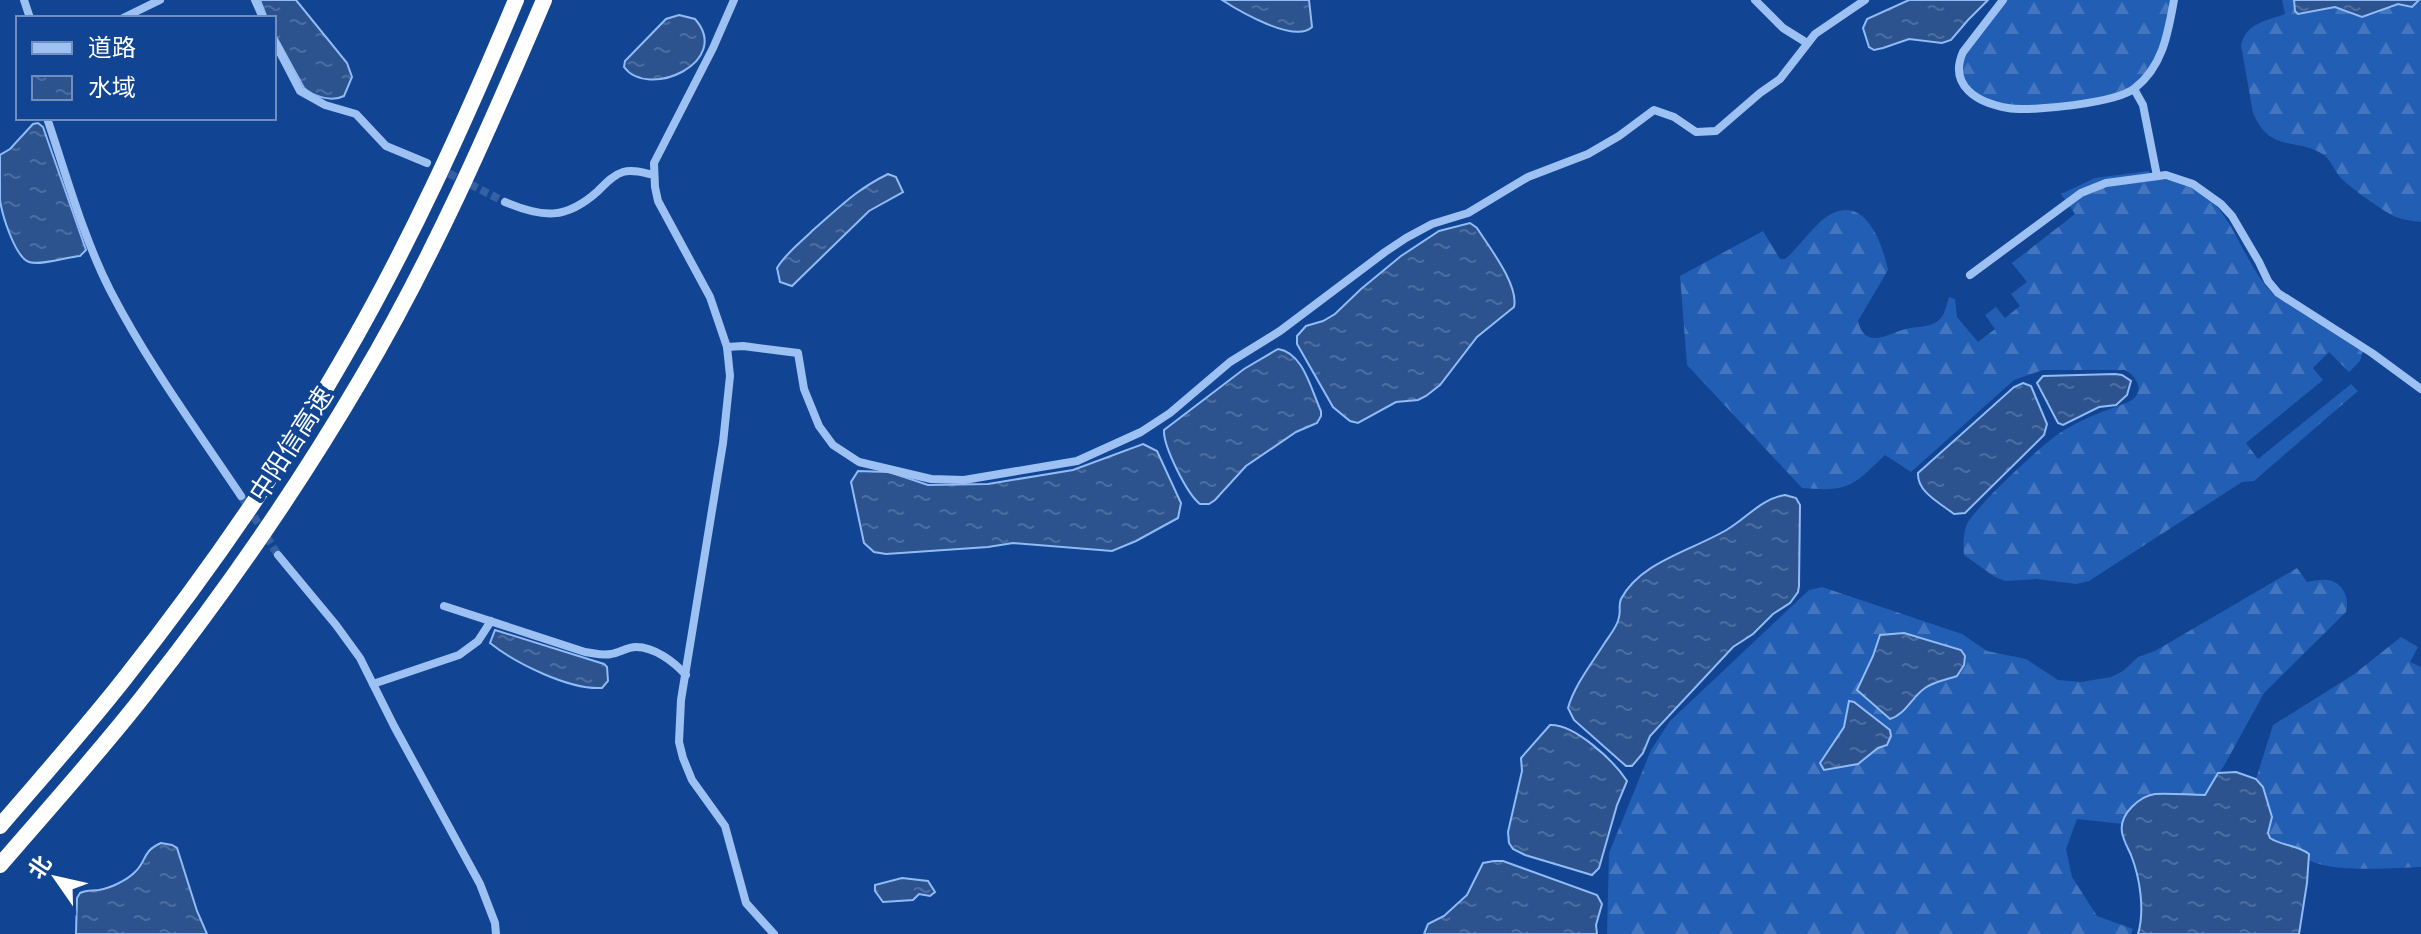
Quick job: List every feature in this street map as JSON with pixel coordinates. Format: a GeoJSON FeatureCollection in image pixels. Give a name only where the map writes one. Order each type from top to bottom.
{"type":"FeatureCollection","features":[{"type":"Feature","properties":{"kind":"highway","name":"中阳信高速"},"geometry":{"type":"LineString","coordinates":[[0,826],[153,642],[247,510],[318,402],[360,331],[402,249],[516,0]]}},
{"type":"Feature","properties":{"kind":"highway","name":"中阳信高速"},"geometry":{"type":"LineString","coordinates":[[0,865],[174,657],[331,428],[375,355],[425,260],[544,0]]}},
{"type":"Feature","properties":{"kind":"street"},"geometry":{"type":"LineString","coordinates":[[127,16],[160,0]]}},
{"type":"Feature","properties":{"kind":"street"},"geometry":{"type":"LineString","coordinates":[[734,0],[654,163],[654,175],[658,201],[710,297],[727,347],[730,376],[728,406],[681,700],[679,731],[683,758],[692,780],[725,826],[746,903],[774,934]]}},
{"type":"Feature","properties":{"kind":"street"},"geometry":{"type":"LineString","coordinates":[[1755,0],[1783,28],[1807,43]]}},
{"type":"Feature","properties":{"kind":"street"},"geometry":{"type":"LineString","coordinates":[[727,347],[798,353],[804,389],[813,416],[833,445],[859,462],[931,479],[964,480],[1077,461],[1141,432],[1170,413],[1230,362],[1327,297],[1385,252],[1427,227],[1468,213],[1528,177],[1588,154],[1654,110],[1674,117],[1696,132],[1716,131],[1780,79],[1815,34],[1865,0]]}},
{"type":"Feature","properties":{"kind":"street"},"geometry":{"type":"LineString","coordinates":[[2003,0],[1963,52],[1959,76],[1974,96],[2003,107],[2024,109],[2102,100],[2134,89],[2154,68],[2162,54],[2174,0]]}},
{"type":"Feature","properties":{"kind":"street"},"geometry":{"type":"LineString","coordinates":[[276,45],[300,91],[325,105],[356,114],[386,146],[427,163]]}},
{"type":"Feature","properties":{"kind":"street"},"geometry":{"type":"LineString","coordinates":[[2134,89],[2143,105],[2157,176]]}},
{"type":"Feature","properties":{"kind":"street"},"geometry":{"type":"LineString","coordinates":[[48,120],[110,289],[171,391],[241,496]]}},
{"type":"Feature","properties":{"kind":"street"},"geometry":{"type":"LineString","coordinates":[[505,202],[542,215],[572,210],[581,206],[616,175],[633,170],[654,175]]}},
{"type":"Feature","properties":{"kind":"street"},"geometry":{"type":"LineString","coordinates":[[1970,275],[2081,193],[2106,183],[2170,175],[2185,180],[2221,204],[2232,216],[2268,281],[2278,293],[2372,353],[2421,389]]}},
{"type":"Feature","properties":{"kind":"street"},"geometry":{"type":"LineString","coordinates":[[278,555],[360,658],[480,884],[495,923],[496,934]]}},
{"type":"Feature","properties":{"kind":"street"},"geometry":{"type":"LineString","coordinates":[[444,606],[585,652],[603,655],[633,647],[643,648],[662,655],[686,675]]}},
{"type":"Feature","properties":{"kind":"street"},"geometry":{"type":"LineString","coordinates":[[373,684],[459,655],[478,641],[491,621]]}},
{"type":"Feature","properties":{"kind":"green space"},"geometry":{"type":"Polygon","coordinates":[[[2006,0],[2171,0],[2159,51],[2132,87],[2089,100],[2017,106],[1992,101],[1974,90],[1961,75],[1965,54],[2006,0]]]}},
{"type":"Feature","properties":{"kind":"green space"},"geometry":{"type":"Polygon","coordinates":[[[2282,0],[2421,0],[2421,222],[2391,215],[2343,181],[2325,156],[2315,150],[2277,140],[2260,126],[2253,113],[2241,45],[2252,27],[2285,14],[2282,0]]]}},
{"type":"Feature","properties":{"kind":"green space"},"geometry":{"type":"Polygon","coordinates":[[[2149,171],[2153,179],[2180,183],[2200,192],[2216,205],[2274,295],[2363,351],[2360,361],[2349,372],[2329,352],[2313,368],[2323,380],[2246,443],[2258,459],[2351,384],[2358,391],[2254,481],[2242,482],[2089,581],[2076,584],[2037,579],[2005,581],[1964,555],[1964,535],[1967,524],[1983,504],[2051,440],[2066,429],[2125,404],[2137,395],[2137,383],[2125,370],[2043,370],[2014,380],[1911,472],[1885,455],[1848,485],[1817,489],[1802,488],[1687,365],[1680,276],[1763,231],[1780,259],[1785,259],[1820,222],[1834,213],[1847,210],[1857,213],[1874,231],[1888,270],[1858,321],[1861,330],[1872,338],[1878,338],[1927,326],[1942,316],[1949,297],[1955,299],[1957,317],[1978,342],[1995,329],[1985,315],[1996,307],[2005,318],[2020,306],[2011,294],[2027,282],[2012,263],[2075,214],[2061,194],[2095,178],[2149,171]]]}},
{"type":"Feature","properties":{"kind":"green space"},"geometry":{"type":"Polygon","coordinates":[[[2297,568],[2307,582],[2325,580],[2338,584],[2346,597],[2346,612],[2264,693],[2205,795],[2164,794],[2141,798],[2130,809],[2123,824],[2077,819],[2066,849],[2072,877],[2097,916],[2133,929],[2131,934],[1607,934],[1609,853],[1651,750],[1670,721],[1809,590],[1822,587],[1962,634],[1987,651],[2026,659],[2058,680],[2081,682],[2111,677],[2123,671],[2138,657],[2155,651],[2297,568]]]}},
{"type":"Feature","properties":{"kind":"green space"},"geometry":{"type":"Polygon","coordinates":[[[2401,637],[2418,647],[2410,662],[2421,667],[2421,867],[2363,869],[2319,864],[2309,860],[2309,854],[2304,851],[2270,838],[2272,813],[2256,779],[2273,725],[2353,675],[2401,637]]]}},
{"type":"Feature","properties":{"kind":"water"},"geometry":{"type":"Polygon","coordinates":[[[260,0],[296,0],[347,63],[352,77],[344,96],[323,98],[304,88],[276,37],[276,16],[266,16],[260,0]]]}},
{"type":"Feature","properties":{"kind":"water"},"geometry":{"type":"Polygon","coordinates":[[[1222,0],[1309,0],[1312,27],[1293,32],[1281,29],[1253,18],[1222,0]]]}},
{"type":"Feature","properties":{"kind":"water"},"geometry":{"type":"Polygon","coordinates":[[[1909,0],[1988,0],[1951,40],[1942,43],[1909,39],[1874,50],[1869,47],[1863,28],[1867,19],[1909,0]]]}},
{"type":"Feature","properties":{"kind":"water"},"geometry":{"type":"Polygon","coordinates":[[[2294,0],[2419,0],[2412,7],[2398,4],[2362,17],[2335,7],[2298,14],[2294,0]]]}},
{"type":"Feature","properties":{"kind":"water"},"geometry":{"type":"Polygon","coordinates":[[[679,15],[695,19],[704,35],[703,49],[696,62],[683,72],[667,78],[636,76],[624,67],[625,61],[666,19],[679,15]]]}},
{"type":"Feature","properties":{"kind":"water"},"geometry":{"type":"Polygon","coordinates":[[[33,124],[43,127],[86,250],[80,256],[34,263],[24,259],[6,225],[0,200],[0,155],[10,149],[33,124]]]}},
{"type":"Feature","properties":{"kind":"water"},"geometry":{"type":"Polygon","coordinates":[[[888,174],[896,177],[903,192],[869,211],[792,286],[780,282],[777,268],[789,253],[848,200],[888,174]]]}},
{"type":"Feature","properties":{"kind":"water"},"geometry":{"type":"Polygon","coordinates":[[[1470,223],[1477,228],[1508,277],[1514,307],[1477,337],[1440,385],[1426,396],[1396,402],[1358,423],[1350,421],[1333,407],[1297,344],[1297,336],[1306,326],[1335,314],[1401,256],[1439,231],[1470,223]]]}},
{"type":"Feature","properties":{"kind":"water"},"geometry":{"type":"Polygon","coordinates":[[[1278,349],[1294,357],[1300,365],[1321,416],[1317,423],[1296,432],[1246,466],[1215,500],[1200,504],[1177,469],[1167,447],[1164,430],[1244,369],[1278,349]]]}},
{"type":"Feature","properties":{"kind":"water"},"geometry":{"type":"Polygon","coordinates":[[[2115,374],[2131,381],[2127,395],[2116,405],[2099,407],[2063,425],[2058,423],[2037,383],[2043,376],[2115,374]]]}},
{"type":"Feature","properties":{"kind":"water"},"geometry":{"type":"Polygon","coordinates":[[[2023,383],[2031,386],[2047,424],[2044,435],[1965,513],[1954,514],[1925,491],[1918,473],[2014,387],[2023,383]]]}},
{"type":"Feature","properties":{"kind":"water"},"geometry":{"type":"Polygon","coordinates":[[[1143,444],[1157,451],[1181,503],[1178,518],[1112,551],[1013,543],[886,554],[874,552],[864,543],[851,482],[858,471],[889,472],[928,485],[988,484],[1073,470],[1143,444]]]}},
{"type":"Feature","properties":{"kind":"water"},"geometry":{"type":"Polygon","coordinates":[[[1785,495],[1796,498],[1800,505],[1798,592],[1790,603],[1733,647],[1650,736],[1643,753],[1632,766],[1626,766],[1574,720],[1568,708],[1579,683],[1617,624],[1621,599],[1641,575],[1655,566],[1728,529],[1769,500],[1785,495]]]}},
{"type":"Feature","properties":{"kind":"water"},"geometry":{"type":"Polygon","coordinates":[[[495,630],[604,664],[608,681],[602,688],[589,687],[543,674],[490,643],[495,630]]]}},
{"type":"Feature","properties":{"kind":"water"},"geometry":{"type":"Polygon","coordinates":[[[1904,633],[1961,650],[1965,656],[1964,665],[1957,676],[1925,688],[1900,714],[1890,719],[1857,690],[1880,635],[1904,633]]]}},
{"type":"Feature","properties":{"kind":"water"},"geometry":{"type":"Polygon","coordinates":[[[1849,701],[1890,730],[1891,736],[1887,745],[1878,748],[1858,764],[1824,770],[1820,763],[1844,727],[1849,701]]]}},
{"type":"Feature","properties":{"kind":"water"},"geometry":{"type":"Polygon","coordinates":[[[1550,725],[1560,726],[1582,737],[1604,754],[1627,781],[1599,868],[1592,875],[1525,855],[1509,843],[1508,832],[1522,771],[1521,758],[1550,725]]]}},
{"type":"Feature","properties":{"kind":"water"},"geometry":{"type":"Polygon","coordinates":[[[2236,772],[2256,779],[2263,787],[2272,817],[2268,833],[2270,838],[2309,854],[2299,934],[2138,934],[2141,915],[2139,884],[2122,832],[2127,813],[2149,795],[2205,795],[2218,773],[2236,772]]]}},
{"type":"Feature","properties":{"kind":"water"},"geometry":{"type":"Polygon","coordinates":[[[161,843],[177,848],[207,934],[76,934],[77,898],[80,893],[104,889],[123,881],[139,868],[151,849],[161,843]]]}},
{"type":"Feature","properties":{"kind":"water"},"geometry":{"type":"Polygon","coordinates":[[[1503,861],[1597,895],[1602,904],[1596,925],[1597,934],[1424,934],[1428,924],[1444,916],[1467,895],[1483,863],[1503,861]]]}},
{"type":"Feature","properties":{"kind":"water"},"geometry":{"type":"Polygon","coordinates":[[[902,878],[928,881],[935,892],[930,896],[919,894],[913,900],[883,902],[875,891],[875,885],[902,878]]]}},
{"type":"Feature","properties":{"kind":"tunnel"},"geometry":{"type":"LineString","coordinates":[[438,168],[505,202]]}},
{"type":"Feature","properties":{"kind":"tunnel"},"geometry":{"type":"LineString","coordinates":[[241,496],[278,555]]}}]}
